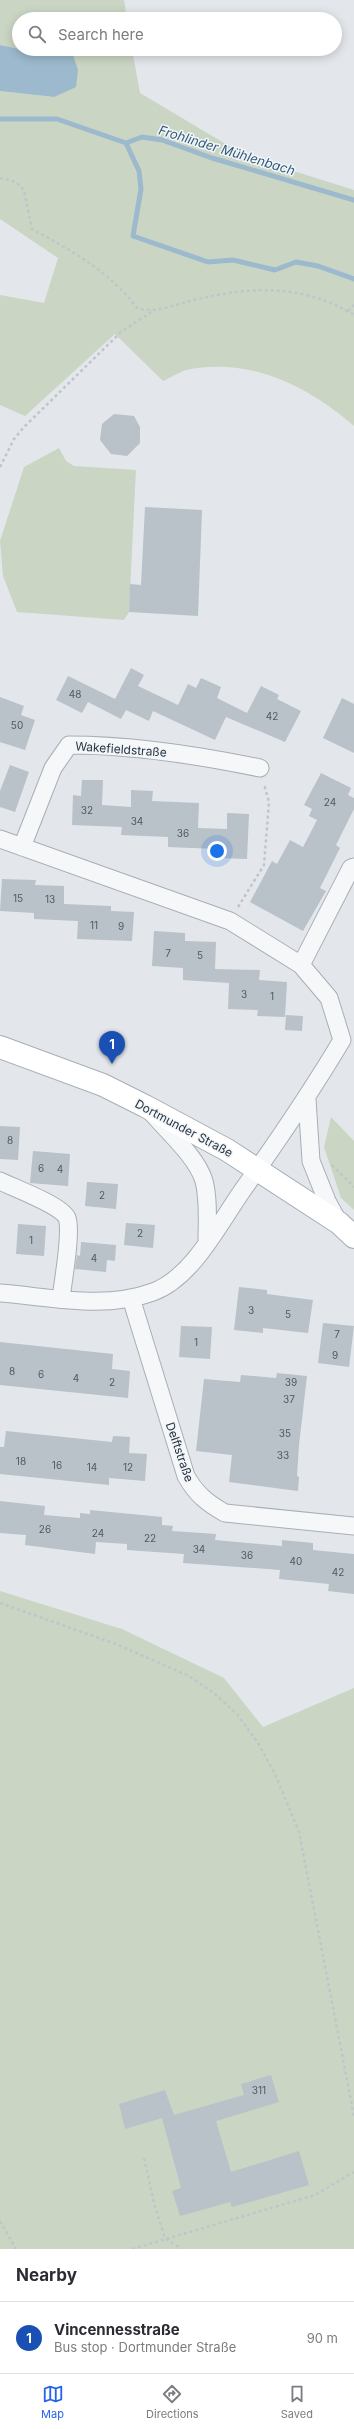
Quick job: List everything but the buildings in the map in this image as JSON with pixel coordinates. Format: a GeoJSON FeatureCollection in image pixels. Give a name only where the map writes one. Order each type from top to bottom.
{"type":"FeatureCollection","features":[{"type":"Feature","properties":{"kind":"main road","name":"Dortmunder Straße"},"geometry":{"type":"LineString","coordinates":[[0,1046],[103,1085],[145,1106],[227,1150],[346,1230]]}},
{"type":"Feature","properties":{"kind":"street","name":"Wakefieldstraße"},"geometry":{"type":"LineString","coordinates":[[22,847],[53,768],[69,745],[102,745],[200,756],[260,768]]}},
{"type":"Feature","properties":{"kind":"street"},"geometry":{"type":"LineString","coordinates":[[0,839],[230,921],[301,964],[329,998],[348,1041],[207,1243],[171,1282],[154,1291],[131,1298],[102,1302],[0,1293]]}},
{"type":"Feature","properties":{"kind":"street"},"geometry":{"type":"LineString","coordinates":[[301,964],[354,867]]}},
{"type":"Feature","properties":{"kind":"street"},"geometry":{"type":"LineString","coordinates":[[307,1099],[311,1161],[327,1201],[346,1230]]}},
{"type":"Feature","properties":{"kind":"street"},"geometry":{"type":"LineString","coordinates":[[145,1106],[193,1160],[204,1180],[207,1208],[207,1243]]}},
{"type":"Feature","properties":{"kind":"street"},"geometry":{"type":"LineString","coordinates":[[0,1181],[60,1210],[67,1218],[68,1234],[61,1298]]}},
{"type":"Feature","properties":{"kind":"street","name":"Delftstraße"},"geometry":{"type":"LineString","coordinates":[[131,1298],[186,1476],[194,1490],[206,1503],[225,1513],[354,1526]]}},
{"type":"Feature","properties":{"kind":"path"},"geometry":{"type":"LineString","coordinates":[[0,178],[16,182],[24,190],[32,229],[98,269],[122,288],[137,308],[153,311]]}},
{"type":"Feature","properties":{"kind":"path"},"geometry":{"type":"LineString","coordinates":[[0,467],[14,439],[24,427],[121,332],[153,311],[195,300],[252,290],[278,289],[333,302],[354,315]]}},
{"type":"Feature","properties":{"kind":"path"},"geometry":{"type":"LineString","coordinates":[[348,311],[354,305]]}},
{"type":"Feature","properties":{"kind":"path"},"geometry":{"type":"LineString","coordinates":[[230,921],[264,865],[269,802],[260,768]]}},
{"type":"Feature","properties":{"kind":"path"},"geometry":{"type":"LineString","coordinates":[[329,1162],[354,1187]]}},
{"type":"Feature","properties":{"kind":"path"},"geometry":{"type":"LineString","coordinates":[[0,1604],[116,1644],[189,1676],[215,1694],[237,1714],[258,1743],[275,1774],[299,1832],[354,2116]]}},
{"type":"Feature","properties":{"kind":"path"},"geometry":{"type":"LineString","coordinates":[[144,2158],[155,2207],[165,2238],[182,2249]]}},
{"type":"Feature","properties":{"kind":"path"},"geometry":{"type":"LineString","coordinates":[[132,2249],[165,2238],[315,2195],[354,2172]]}},
{"type":"Feature","properties":{"kind":"path"},"geometry":{"type":"LineString","coordinates":[[0,2220],[16,2249]]}},
{"type":"Feature","properties":{"kind":"green space"},"geometry":{"type":"Polygon","coordinates":[[[0,0],[124,0],[126,12],[12,12],[12,48],[0,45],[0,0]]]}},
{"type":"Feature","properties":{"kind":"green space"},"geometry":{"type":"Polygon","coordinates":[[[70,56],[133,56],[140,93],[246,156],[354,190],[354,426],[337,412],[299,388],[258,372],[236,368],[214,367],[188,370],[163,381],[115,334],[25,416],[0,405],[0,295],[44,303],[58,258],[0,219],[0,91],[54,97],[70,56]]]}},
{"type":"Feature","properties":{"kind":"green space"},"geometry":{"type":"Polygon","coordinates":[[[59,448],[66,461],[74,466],[136,470],[129,612],[124,620],[17,612],[3,576],[0,541],[24,467],[59,448]]]}},
{"type":"Feature","properties":{"kind":"green space"},"geometry":{"type":"Polygon","coordinates":[[[331,1117],[354,1141],[354,1210],[341,1198],[324,1147],[331,1117]]]}},
{"type":"Feature","properties":{"kind":"green space"},"geometry":{"type":"Polygon","coordinates":[[[0,1591],[122,1629],[224,1678],[263,1727],[354,1688],[354,2249],[0,2249],[0,1591]]]}},
{"type":"Feature","properties":{"kind":"water"},"geometry":{"type":"Polygon","coordinates":[[[0,45],[12,48],[12,56],[73,56],[78,70],[76,87],[54,97],[0,91],[0,45]]]}},
{"type":"Feature","properties":{"kind":"waterway","name":"Frohlinder Mühlenbach"},"geometry":{"type":"LineString","coordinates":[[0,119],[57,119],[126,143],[142,137],[162,140],[212,158],[354,200]]}},
{"type":"Feature","properties":{"kind":"waterway"},"geometry":{"type":"LineString","coordinates":[[126,143],[139,171],[141,189],[133,236],[208,262],[233,260],[275,270],[296,262],[318,266],[354,279]]}},
{"type":"Feature","properties":{"kind":"place","name":"Vincennesstraße"},"geometry":{"type":"Point","coordinates":[112,1064]}}]}
